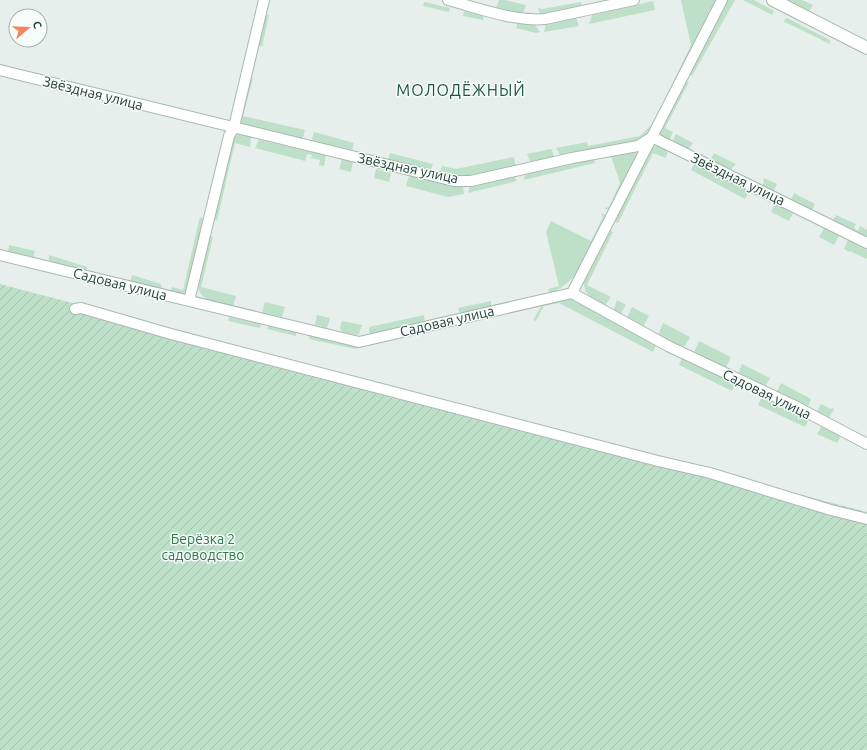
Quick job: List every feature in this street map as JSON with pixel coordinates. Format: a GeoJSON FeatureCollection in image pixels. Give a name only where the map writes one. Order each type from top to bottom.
{"type":"FeatureCollection","features":[{"type":"Feature","properties":{"kind":"street"},"geometry":{"type":"LineString","coordinates":[[189,301],[228,136],[234,127],[264,0]]}},
{"type":"Feature","properties":{"kind":"street"},"geometry":{"type":"LineString","coordinates":[[448,0],[521,19],[533,20],[545,19],[634,0]]}},
{"type":"Feature","properties":{"kind":"street"},"geometry":{"type":"LineString","coordinates":[[572,293],[722,0]]}},
{"type":"Feature","properties":{"kind":"street"},"geometry":{"type":"LineString","coordinates":[[773,0],[867,48]]}},
{"type":"Feature","properties":{"kind":"street","name":"Звёздная улица"},"geometry":{"type":"LineString","coordinates":[[0,70],[234,127],[289,142],[454,181],[471,181],[572,158],[638,146],[652,137],[867,243]]}},
{"type":"Feature","properties":{"kind":"street","name":"Садовая улица"},"geometry":{"type":"LineString","coordinates":[[0,255],[358,342],[572,293],[668,346],[793,405],[867,444]]}},
{"type":"Feature","properties":{"kind":"street"},"geometry":{"type":"LineString","coordinates":[[75,309],[81,308],[171,334],[658,461],[710,472],[832,510],[867,519]]}},
{"type":"Feature","properties":{"kind":"green space"},"geometry":{"type":"Polygon","coordinates":[[[499,0],[526,5],[523,14],[496,8],[499,0]]]}},
{"type":"Feature","properties":{"kind":"green space"},"geometry":{"type":"Polygon","coordinates":[[[681,0],[717,0],[651,129],[640,142],[561,157],[556,148],[587,142],[588,146],[640,136],[654,122],[691,45],[681,0]]]}},
{"type":"Feature","properties":{"kind":"green space"},"geometry":{"type":"Polygon","coordinates":[[[726,0],[735,0],[692,76],[689,73],[726,0]]]}},
{"type":"Feature","properties":{"kind":"green space"},"geometry":{"type":"Polygon","coordinates":[[[743,0],[754,0],[774,11],[772,15],[743,0]]]}},
{"type":"Feature","properties":{"kind":"green space"},"geometry":{"type":"Polygon","coordinates":[[[787,0],[802,0],[813,5],[809,12],[787,0]]]}},
{"type":"Feature","properties":{"kind":"green space"},"geometry":{"type":"Polygon","coordinates":[[[653,1],[655,10],[589,24],[592,15],[653,1]]]}},
{"type":"Feature","properties":{"kind":"green space"},"geometry":{"type":"Polygon","coordinates":[[[424,2],[450,8],[449,12],[423,6],[424,2]]]}},
{"type":"Feature","properties":{"kind":"green space"},"geometry":{"type":"Polygon","coordinates":[[[581,2],[582,7],[541,16],[538,8],[542,9],[581,2]]]}},
{"type":"Feature","properties":{"kind":"green space"},"geometry":{"type":"Polygon","coordinates":[[[464,10],[484,15],[483,20],[463,16],[464,10]]]}},
{"type":"Feature","properties":{"kind":"green space"},"geometry":{"type":"Polygon","coordinates":[[[264,14],[269,15],[262,47],[257,45],[264,14]]]}},
{"type":"Feature","properties":{"kind":"green space"},"geometry":{"type":"Polygon","coordinates":[[[576,17],[579,26],[544,32],[546,23],[576,17]]]}},
{"type":"Feature","properties":{"kind":"green space"},"geometry":{"type":"Polygon","coordinates":[[[787,18],[830,40],[830,44],[783,21],[787,18]]]}},
{"type":"Feature","properties":{"kind":"green space"},"geometry":{"type":"Polygon","coordinates":[[[518,22],[536,26],[540,32],[536,33],[516,28],[518,22]]]}},
{"type":"Feature","properties":{"kind":"green space"},"geometry":{"type":"Polygon","coordinates":[[[249,77],[253,78],[243,116],[305,130],[302,141],[243,124],[240,120],[249,77]]]}},
{"type":"Feature","properties":{"kind":"green space"},"geometry":{"type":"Polygon","coordinates":[[[684,82],[689,82],[665,128],[673,132],[669,141],[663,138],[659,132],[684,82]]]}},
{"type":"Feature","properties":{"kind":"green space"},"geometry":{"type":"Polygon","coordinates":[[[314,132],[354,143],[352,150],[311,142],[314,132]]]}},
{"type":"Feature","properties":{"kind":"green space"},"geometry":{"type":"Polygon","coordinates":[[[241,133],[251,137],[250,147],[235,143],[217,221],[214,219],[214,213],[233,137],[241,133]]]}},
{"type":"Feature","properties":{"kind":"green space"},"geometry":{"type":"Polygon","coordinates":[[[676,134],[693,143],[689,149],[672,142],[676,134]]]}},
{"type":"Feature","properties":{"kind":"green space"},"geometry":{"type":"Polygon","coordinates":[[[259,140],[326,155],[324,166],[319,165],[320,160],[311,158],[312,155],[307,154],[305,161],[255,148],[259,140]]]}},
{"type":"Feature","properties":{"kind":"green space"},"geometry":{"type":"Polygon","coordinates":[[[654,146],[668,149],[666,158],[653,153],[618,223],[613,220],[651,148],[654,146]]]}},
{"type":"Feature","properties":{"kind":"green space"},"geometry":{"type":"Polygon","coordinates":[[[551,149],[555,158],[531,164],[527,154],[551,149]]]}},
{"type":"Feature","properties":{"kind":"green space"},"geometry":{"type":"Polygon","coordinates":[[[633,151],[638,154],[609,210],[604,208],[609,207],[620,183],[611,156],[633,151]]]}},
{"type":"Feature","properties":{"kind":"green space"},"geometry":{"type":"Polygon","coordinates":[[[390,153],[433,164],[430,172],[388,160],[390,153]]]}},
{"type":"Feature","properties":{"kind":"green space"},"geometry":{"type":"Polygon","coordinates":[[[714,153],[736,164],[729,171],[710,161],[714,153]]]}},
{"type":"Feature","properties":{"kind":"green space"},"geometry":{"type":"Polygon","coordinates":[[[514,157],[516,168],[487,174],[459,177],[439,174],[442,166],[456,169],[514,157]]]}},
{"type":"Feature","properties":{"kind":"green space"},"geometry":{"type":"Polygon","coordinates":[[[342,159],[353,162],[351,172],[339,169],[342,159]]]}},
{"type":"Feature","properties":{"kind":"green space"},"geometry":{"type":"Polygon","coordinates":[[[594,159],[595,163],[524,180],[525,174],[594,159]]]}},
{"type":"Feature","properties":{"kind":"green space"},"geometry":{"type":"Polygon","coordinates":[[[695,162],[750,190],[745,199],[691,170],[695,162]]]}},
{"type":"Feature","properties":{"kind":"green space"},"geometry":{"type":"Polygon","coordinates":[[[376,169],[391,173],[389,182],[374,178],[376,169]]]}},
{"type":"Feature","properties":{"kind":"green space"},"geometry":{"type":"Polygon","coordinates":[[[409,176],[463,186],[464,194],[448,197],[406,186],[409,176]]]}},
{"type":"Feature","properties":{"kind":"green space"},"geometry":{"type":"Polygon","coordinates":[[[514,176],[517,181],[468,193],[470,186],[514,176]]]}},
{"type":"Feature","properties":{"kind":"green space"},"geometry":{"type":"Polygon","coordinates":[[[764,178],[777,184],[773,192],[763,186],[764,178]]]}},
{"type":"Feature","properties":{"kind":"green space"},"geometry":{"type":"Polygon","coordinates":[[[794,193],[815,204],[811,212],[790,202],[794,193]]]}},
{"type":"Feature","properties":{"kind":"green space"},"geometry":{"type":"Polygon","coordinates":[[[775,204],[793,213],[789,221],[771,212],[775,204]]]}},
{"type":"Feature","properties":{"kind":"green space"},"geometry":{"type":"Polygon","coordinates":[[[601,213],[607,216],[591,250],[578,271],[570,281],[550,293],[548,289],[559,286],[546,232],[551,221],[591,241],[603,217],[601,213]]]}},
{"type":"Feature","properties":{"kind":"green space"},"geometry":{"type":"Polygon","coordinates":[[[836,215],[856,224],[854,228],[858,231],[860,226],[867,230],[867,239],[832,222],[836,215]]]}},
{"type":"Feature","properties":{"kind":"green space"},"geometry":{"type":"Polygon","coordinates":[[[200,217],[205,220],[187,291],[181,295],[169,294],[172,287],[183,290],[200,217]]]}},
{"type":"Feature","properties":{"kind":"green space"},"geometry":{"type":"Polygon","coordinates":[[[824,228],[839,236],[834,245],[819,237],[824,228]]]}},
{"type":"Feature","properties":{"kind":"green space"},"geometry":{"type":"Polygon","coordinates":[[[608,230],[613,232],[587,285],[611,297],[605,306],[590,297],[585,290],[583,281],[608,230]]]}},
{"type":"Feature","properties":{"kind":"green space"},"geometry":{"type":"Polygon","coordinates":[[[208,235],[213,237],[201,287],[236,296],[233,306],[211,301],[202,296],[200,292],[198,286],[208,235]]]}},
{"type":"Feature","properties":{"kind":"green space"},"geometry":{"type":"Polygon","coordinates":[[[848,240],[867,250],[867,259],[844,249],[848,240]]]}},
{"type":"Feature","properties":{"kind":"green space"},"geometry":{"type":"Polygon","coordinates":[[[9,245],[35,251],[33,259],[8,253],[9,245]]]}},
{"type":"Feature","properties":{"kind":"green space"},"geometry":{"type":"Polygon","coordinates":[[[49,255],[87,267],[86,271],[49,263],[49,255]]]}},
{"type":"Feature","properties":{"kind":"green space"},"geometry":{"type":"Polygon","coordinates":[[[132,275],[161,284],[162,288],[160,291],[130,283],[132,275]]]}},
{"type":"Feature","properties":{"kind":"green space","name":"Берёзка 2 садоводство"},"geometry":{"type":"Polygon","coordinates":[[[0,284],[867,512],[867,750],[0,750],[0,284]]]}},
{"type":"Feature","properties":{"kind":"green space"},"geometry":{"type":"Polygon","coordinates":[[[567,297],[586,305],[656,345],[653,352],[559,303],[544,306],[536,321],[533,320],[543,303],[567,297]]]}},
{"type":"Feature","properties":{"kind":"green space"},"geometry":{"type":"Polygon","coordinates":[[[617,300],[626,305],[620,315],[613,311],[617,300]]]}},
{"type":"Feature","properties":{"kind":"green space"},"geometry":{"type":"Polygon","coordinates":[[[491,301],[491,308],[460,315],[458,308],[491,301]]]}},
{"type":"Feature","properties":{"kind":"green space"},"geometry":{"type":"Polygon","coordinates":[[[265,302],[285,307],[282,317],[262,313],[265,302]]]}},
{"type":"Feature","properties":{"kind":"green space"},"geometry":{"type":"Polygon","coordinates":[[[632,307],[649,316],[643,327],[627,318],[632,307]]]}},
{"type":"Feature","properties":{"kind":"green space"},"geometry":{"type":"Polygon","coordinates":[[[317,315],[330,318],[327,328],[315,325],[317,315]]]}},
{"type":"Feature","properties":{"kind":"green space"},"geometry":{"type":"Polygon","coordinates":[[[424,315],[425,322],[372,335],[369,332],[369,327],[424,315]]]}},
{"type":"Feature","properties":{"kind":"green space"},"geometry":{"type":"Polygon","coordinates":[[[229,317],[261,324],[260,328],[228,321],[229,317]]]}},
{"type":"Feature","properties":{"kind":"green space"},"geometry":{"type":"Polygon","coordinates":[[[342,321],[362,325],[359,334],[356,335],[342,332],[340,328],[342,321]]]}},
{"type":"Feature","properties":{"kind":"green space"},"geometry":{"type":"Polygon","coordinates":[[[663,323],[690,337],[685,346],[682,347],[658,335],[663,323]]]}},
{"type":"Feature","properties":{"kind":"green space"},"geometry":{"type":"Polygon","coordinates":[[[268,326],[296,332],[296,336],[267,329],[268,326]]]}},
{"type":"Feature","properties":{"kind":"green space"},"geometry":{"type":"Polygon","coordinates":[[[310,335],[386,339],[387,341],[355,349],[309,339],[310,335]]]}},
{"type":"Feature","properties":{"kind":"green space"},"geometry":{"type":"Polygon","coordinates":[[[699,341],[731,357],[725,369],[694,352],[699,341]]]}},
{"type":"Feature","properties":{"kind":"green space"},"geometry":{"type":"Polygon","coordinates":[[[682,358],[735,383],[732,391],[679,365],[682,358]]]}},
{"type":"Feature","properties":{"kind":"green space"},"geometry":{"type":"Polygon","coordinates":[[[742,364],[770,378],[765,387],[738,374],[742,364]]]}},
{"type":"Feature","properties":{"kind":"green space"},"geometry":{"type":"Polygon","coordinates":[[[781,383],[811,399],[807,409],[776,393],[781,383]]]}},
{"type":"Feature","properties":{"kind":"green space"},"geometry":{"type":"Polygon","coordinates":[[[762,396],[809,419],[805,427],[758,405],[762,396]]]}},
{"type":"Feature","properties":{"kind":"green space"},"geometry":{"type":"Polygon","coordinates":[[[821,404],[834,409],[828,419],[816,413],[821,404]]]}},
{"type":"Feature","properties":{"kind":"green space"},"geometry":{"type":"Polygon","coordinates":[[[822,426],[841,436],[837,443],[817,434],[822,426]]]}},
{"type":"Feature","properties":{"kind":"district","name":"МОЛОДЁЖНЫЙ"},"geometry":{"type":"Point","coordinates":[461,90]}}]}
